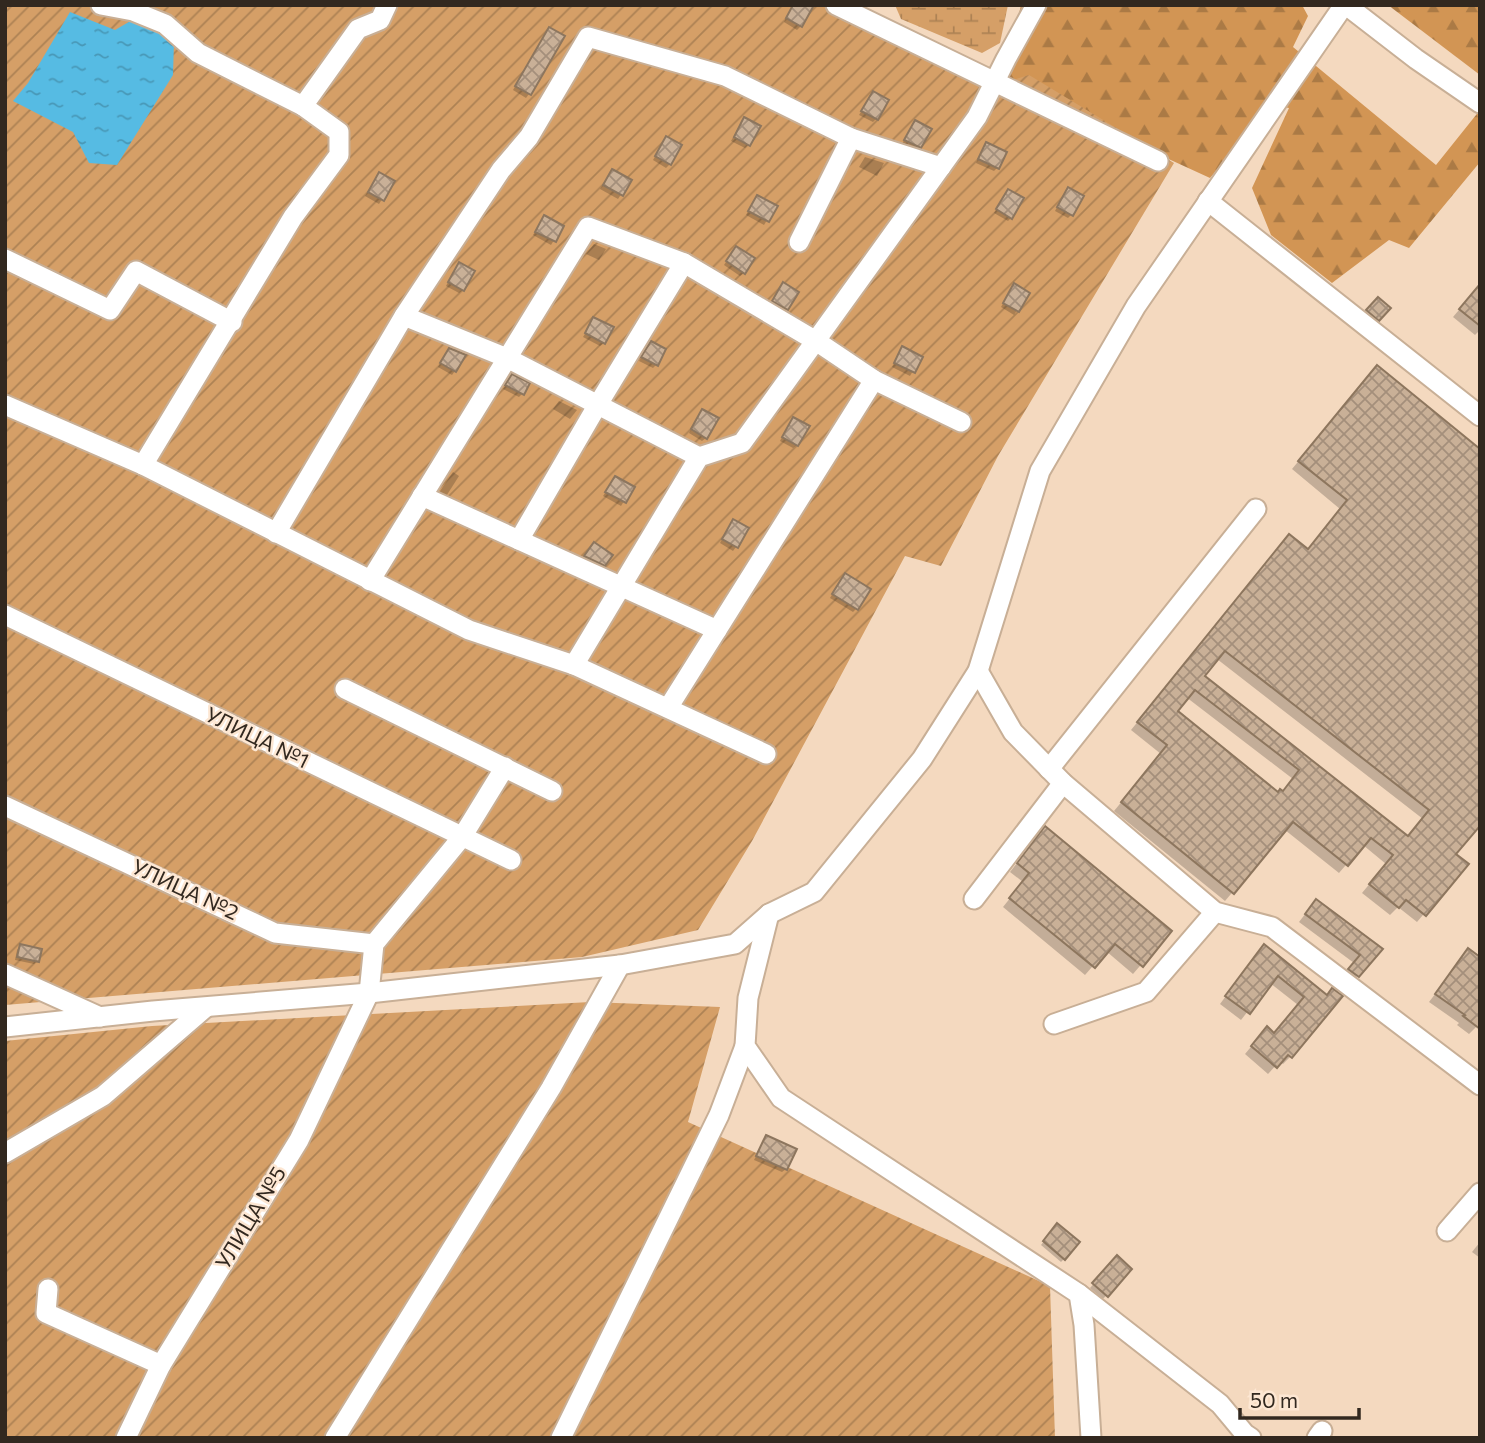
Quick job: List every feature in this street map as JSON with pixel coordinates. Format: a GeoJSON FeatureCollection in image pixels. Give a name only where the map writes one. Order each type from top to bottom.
{"type":"FeatureCollection","features":[{"type":"Feature","properties":{"kind":"street"},"geometry":{"type":"LineString","coordinates":[[101,5],[133,11],[165,24],[198,53],[303,106],[339,132],[339,155],[293,217],[143,465]]}},
{"type":"Feature","properties":{"kind":"street"},"geometry":{"type":"LineString","coordinates":[[303,106],[359,29],[380,20],[387,5]]}},
{"type":"Feature","properties":{"kind":"street"},"geometry":{"type":"LineString","coordinates":[[836,5],[1158,161]]}},
{"type":"Feature","properties":{"kind":"street"},"geometry":{"type":"LineString","coordinates":[[574,665],[699,457],[742,443],[978,117],[1036,5]]}},
{"type":"Feature","properties":{"kind":"street"},"geometry":{"type":"LineString","coordinates":[[5,1027],[369,993],[620,965],[735,944],[769,915],[814,891],[922,759],[978,671],[1040,471],[1136,306],[1345,5],[1480,103]]}},
{"type":"Feature","properties":{"kind":"street"},"geometry":{"type":"LineString","coordinates":[[276,533],[404,316],[500,170],[529,137],[588,37],[725,76],[851,138],[941,167]]}},
{"type":"Feature","properties":{"kind":"street"},"geometry":{"type":"LineString","coordinates":[[799,242],[851,138]]}},
{"type":"Feature","properties":{"kind":"street"},"geometry":{"type":"LineString","coordinates":[[1208,201],[1480,416]]}},
{"type":"Feature","properties":{"kind":"street"},"geometry":{"type":"LineString","coordinates":[[370,581],[588,227],[684,262],[816,341],[874,380],[961,422]]}},
{"type":"Feature","properties":{"kind":"street"},"geometry":{"type":"LineString","coordinates":[[5,259],[110,310],[136,271],[232,321]]}},
{"type":"Feature","properties":{"kind":"street"},"geometry":{"type":"LineString","coordinates":[[519,540],[684,262]]}},
{"type":"Feature","properties":{"kind":"street"},"geometry":{"type":"LineString","coordinates":[[404,316],[507,358],[699,457]]}},
{"type":"Feature","properties":{"kind":"street"},"geometry":{"type":"LineString","coordinates":[[668,708],[874,380]]}},
{"type":"Feature","properties":{"kind":"street"},"geometry":{"type":"LineString","coordinates":[[5,405],[143,465],[469,630],[574,665],[766,754]]}},
{"type":"Feature","properties":{"kind":"street"},"geometry":{"type":"LineString","coordinates":[[422,496],[717,630]]}},
{"type":"Feature","properties":{"kind":"street"},"geometry":{"type":"LineString","coordinates":[[974,899],[1056,776],[1256,509]]}},
{"type":"Feature","properties":{"kind":"street","name":"УЛИЦА №1"},"geometry":{"type":"LineString","coordinates":[[5,615],[510,860]]}},
{"type":"Feature","properties":{"kind":"street"},"geometry":{"type":"LineString","coordinates":[[978,671],[1013,732],[1056,776],[1215,912],[1272,927],[1480,1085]]}},
{"type":"Feature","properties":{"kind":"street"},"geometry":{"type":"LineString","coordinates":[[345,689],[552,792]]}},
{"type":"Feature","properties":{"kind":"street"},"geometry":{"type":"LineString","coordinates":[[374,944],[461,837],[505,767]]}},
{"type":"Feature","properties":{"kind":"street","name":"УЛИЦА №2"},"geometry":{"type":"LineString","coordinates":[[5,806],[275,933],[374,944]]}},
{"type":"Feature","properties":{"kind":"street"},"geometry":{"type":"LineString","coordinates":[[1054,1024],[1146,992],[1215,912]]}},
{"type":"Feature","properties":{"kind":"street"},"geometry":{"type":"LineString","coordinates":[[561,1438],[719,1115],[745,1046],[748,998],[769,915]]}},
{"type":"Feature","properties":{"kind":"street","name":"УЛИЦА №5"},"geometry":{"type":"LineString","coordinates":[[126,1438],[161,1365],[299,1140],[369,993],[374,944]]}},
{"type":"Feature","properties":{"kind":"street"},"geometry":{"type":"LineString","coordinates":[[335,1438],[551,1088],[620,965]]}},
{"type":"Feature","properties":{"kind":"street"},"geometry":{"type":"LineString","coordinates":[[5,974],[100,1017]]}},
{"type":"Feature","properties":{"kind":"street"},"geometry":{"type":"LineString","coordinates":[[5,1153],[103,1096],[205,1008]]}},
{"type":"Feature","properties":{"kind":"street"},"geometry":{"type":"LineString","coordinates":[[745,1046],[781,1098],[1079,1294],[1220,1404],[1251,1438]]}},
{"type":"Feature","properties":{"kind":"street"},"geometry":{"type":"LineString","coordinates":[[1447,1231],[1480,1193]]}},
{"type":"Feature","properties":{"kind":"street"},"geometry":{"type":"LineString","coordinates":[[48,1289],[46,1313],[161,1365]]}},
{"type":"Feature","properties":{"kind":"street"},"geometry":{"type":"LineString","coordinates":[[1079,1294],[1084,1325],[1091,1438]]}},
{"type":"Feature","properties":{"kind":"green space"},"geometry":{"type":"Polygon","coordinates":[[[5,5],[844,5],[1003,83],[1029,75],[1174,163],[998,456],[941,566],[905,556],[752,841],[698,930],[582,957],[5,1005],[5,5]]]}},
{"type":"Feature","properties":{"kind":"green space"},"geometry":{"type":"Polygon","coordinates":[[[895,5],[1008,5],[1000,43],[982,53],[901,19],[895,5]]]}},
{"type":"Feature","properties":{"kind":"green space"},"geometry":{"type":"Polygon","coordinates":[[[1021,5],[1302,5],[1308,16],[1293,47],[1436,165],[1480,110],[1480,162],[1409,248],[1389,240],[1332,283],[1271,235],[1252,188],[1289,108],[1272,105],[1210,178],[1003,83],[1021,5]]]}},
{"type":"Feature","properties":{"kind":"green space"},"geometry":{"type":"Polygon","coordinates":[[[1388,5],[1480,5],[1480,75],[1388,5]]]}},
{"type":"Feature","properties":{"kind":"green space"},"geometry":{"type":"Polygon","coordinates":[[[590,1002],[720,1007],[688,1122],[1050,1286],[1055,1438],[5,1438],[5,1041],[152,1026],[590,1002]]]}},
{"type":"Feature","properties":{"kind":"water"},"geometry":{"type":"Polygon","coordinates":[[[70,12],[115,30],[134,19],[174,41],[173,75],[117,165],[89,163],[73,132],[13,101],[28,83],[70,12]]]}},
{"type":"Feature","properties":{"kind":"building"},"geometry":{"type":"Polygon","coordinates":[[[793,5],[814,5],[802,27],[786,18],[793,5]]]}},
{"type":"Feature","properties":{"kind":"building"},"geometry":{"type":"Polygon","coordinates":[[[549,27],[565,36],[531,95],[515,86],[549,27]]]}},
{"type":"Feature","properties":{"kind":"building"},"geometry":{"type":"Polygon","coordinates":[[[873,91],[889,100],[878,120],[861,111],[873,91]]]}},
{"type":"Feature","properties":{"kind":"building"},"geometry":{"type":"Polygon","coordinates":[[[744,117],[761,126],[750,146],[734,137],[744,117]]]}},
{"type":"Feature","properties":{"kind":"building"},"geometry":{"type":"Polygon","coordinates":[[[915,120],[932,129],[921,148],[904,140],[915,120]]]}},
{"type":"Feature","properties":{"kind":"building"},"geometry":{"type":"Polygon","coordinates":[[[666,136],[682,145],[671,165],[655,156],[666,136]]]}},
{"type":"Feature","properties":{"kind":"building"},"geometry":{"type":"Polygon","coordinates":[[[986,142],[1007,152],[999,169],[978,159],[986,142]]]}},
{"type":"Feature","properties":{"kind":"building"},"geometry":{"type":"Polygon","coordinates":[[[612,169],[632,180],[623,196],[603,185],[612,169]]]}},
{"type":"Feature","properties":{"kind":"building"},"geometry":{"type":"Polygon","coordinates":[[[379,172],[395,181],[384,201],[368,192],[379,172]]]}},
{"type":"Feature","properties":{"kind":"building"},"geometry":{"type":"Polygon","coordinates":[[[1068,187],[1084,196],[1073,216],[1057,207],[1068,187]]]}},
{"type":"Feature","properties":{"kind":"building"},"geometry":{"type":"Polygon","coordinates":[[[1008,189],[1024,198],[1012,219],[996,209],[1008,189]]]}},
{"type":"Feature","properties":{"kind":"building"},"geometry":{"type":"Polygon","coordinates":[[[757,195],[778,206],[769,222],[748,211],[757,195]]]}},
{"type":"Feature","properties":{"kind":"building"},"geometry":{"type":"Polygon","coordinates":[[[544,215],[564,226],[556,242],[535,232],[544,215]]]}},
{"type":"Feature","properties":{"kind":"building"},"geometry":{"type":"Polygon","coordinates":[[[736,246],[755,258],[745,274],[726,261],[736,246]]]}},
{"type":"Feature","properties":{"kind":"building"},"geometry":{"type":"Polygon","coordinates":[[[459,262],[475,271],[464,291],[448,282],[459,262]]]}},
{"type":"Feature","properties":{"kind":"building"},"geometry":{"type":"Polygon","coordinates":[[[783,282],[799,292],[788,310],[772,301],[783,282]]]}},
{"type":"Feature","properties":{"kind":"building"},"geometry":{"type":"Polygon","coordinates":[[[1014,283],[1030,293],[1019,312],[1003,303],[1014,283]]]}},
{"type":"Feature","properties":{"kind":"building"},"geometry":{"type":"Polygon","coordinates":[[[1480,284],[1480,326],[1459,309],[1480,284]]]}},
{"type":"Feature","properties":{"kind":"building"},"geometry":{"type":"Polygon","coordinates":[[[1378,297],[1391,308],[1379,321],[1366,310],[1378,297]]]}},
{"type":"Feature","properties":{"kind":"building"},"geometry":{"type":"Polygon","coordinates":[[[593,317],[614,327],[605,344],[585,333],[593,317]]]}},
{"type":"Feature","properties":{"kind":"building"},"geometry":{"type":"Polygon","coordinates":[[[651,341],[666,349],[658,366],[641,357],[651,341]]]}},
{"type":"Feature","properties":{"kind":"building"},"geometry":{"type":"Polygon","coordinates":[[[902,346],[923,357],[915,373],[894,363],[902,346]]]}},
{"type":"Feature","properties":{"kind":"building"},"geometry":{"type":"Polygon","coordinates":[[[449,348],[466,355],[456,372],[440,363],[449,348]]]}},
{"type":"Feature","properties":{"kind":"building"},"geometry":{"type":"Polygon","coordinates":[[[1377,365],[1480,449],[1480,826],[1456,854],[1469,864],[1426,916],[1406,900],[1399,908],[1369,884],[1393,855],[1371,838],[1348,866],[1293,822],[1234,894],[1121,802],[1167,745],[1137,722],[1289,534],[1308,549],[1347,500],[1298,461],[1377,365]],[[1225,651],[1205,676],[1408,836],[1429,810],[1225,651]],[[1195,690],[1178,711],[1278,792],[1280,789],[1283,791],[1299,770],[1195,690]]]}},
{"type":"Feature","properties":{"kind":"building"},"geometry":{"type":"Polygon","coordinates":[[[512,374],[530,383],[524,395],[505,385],[512,374]]]}},
{"type":"Feature","properties":{"kind":"building"},"geometry":{"type":"Polygon","coordinates":[[[702,409],[719,418],[707,439],[691,429],[702,409]]]}},
{"type":"Feature","properties":{"kind":"building"},"geometry":{"type":"Polygon","coordinates":[[[793,417],[810,426],[798,446],[782,437],[793,417]]]}},
{"type":"Feature","properties":{"kind":"building"},"geometry":{"type":"Polygon","coordinates":[[[615,476],[635,487],[626,503],[605,492],[615,476]]]}},
{"type":"Feature","properties":{"kind":"building"},"geometry":{"type":"Polygon","coordinates":[[[733,519],[749,528],[738,548],[722,539],[733,519]]]}},
{"type":"Feature","properties":{"kind":"building"},"geometry":{"type":"Polygon","coordinates":[[[594,542],[613,555],[605,566],[584,556],[594,542]]]}},
{"type":"Feature","properties":{"kind":"building"},"geometry":{"type":"Polygon","coordinates":[[[845,573],[871,589],[858,610],[832,594],[845,573]]]}},
{"type":"Feature","properties":{"kind":"building"},"geometry":{"type":"Polygon","coordinates":[[[1045,826],[1172,931],[1143,967],[1115,944],[1095,968],[1009,898],[1029,873],[1017,863],[1045,826]]]}},
{"type":"Feature","properties":{"kind":"building"},"geometry":{"type":"Polygon","coordinates":[[[1316,899],[1383,949],[1359,977],[1348,969],[1360,955],[1305,914],[1316,899]]]}},
{"type":"Feature","properties":{"kind":"building"},"geometry":{"type":"Polygon","coordinates":[[[20,944],[42,949],[39,962],[17,957],[20,944]]]}},
{"type":"Feature","properties":{"kind":"building"},"geometry":{"type":"Polygon","coordinates":[[[1264,944],[1327,995],[1332,988],[1343,996],[1292,1058],[1288,1055],[1277,1068],[1251,1046],[1267,1026],[1274,1033],[1304,997],[1278,976],[1250,1014],[1225,996],[1264,944]]]}},
{"type":"Feature","properties":{"kind":"building"},"geometry":{"type":"Polygon","coordinates":[[[1468,948],[1480,957],[1480,1029],[1435,994],[1468,948]]]}},
{"type":"Feature","properties":{"kind":"building"},"geometry":{"type":"Polygon","coordinates":[[[766,1135],[797,1149],[787,1170],[756,1156],[766,1135]]]}},
{"type":"Feature","properties":{"kind":"building"},"geometry":{"type":"Polygon","coordinates":[[[1057,1223],[1080,1242],[1065,1260],[1043,1241],[1057,1223]]]}},
{"type":"Feature","properties":{"kind":"building"},"geometry":{"type":"Polygon","coordinates":[[[1117,1255],[1132,1269],[1108,1297],[1092,1283],[1117,1255]]]}}]}
